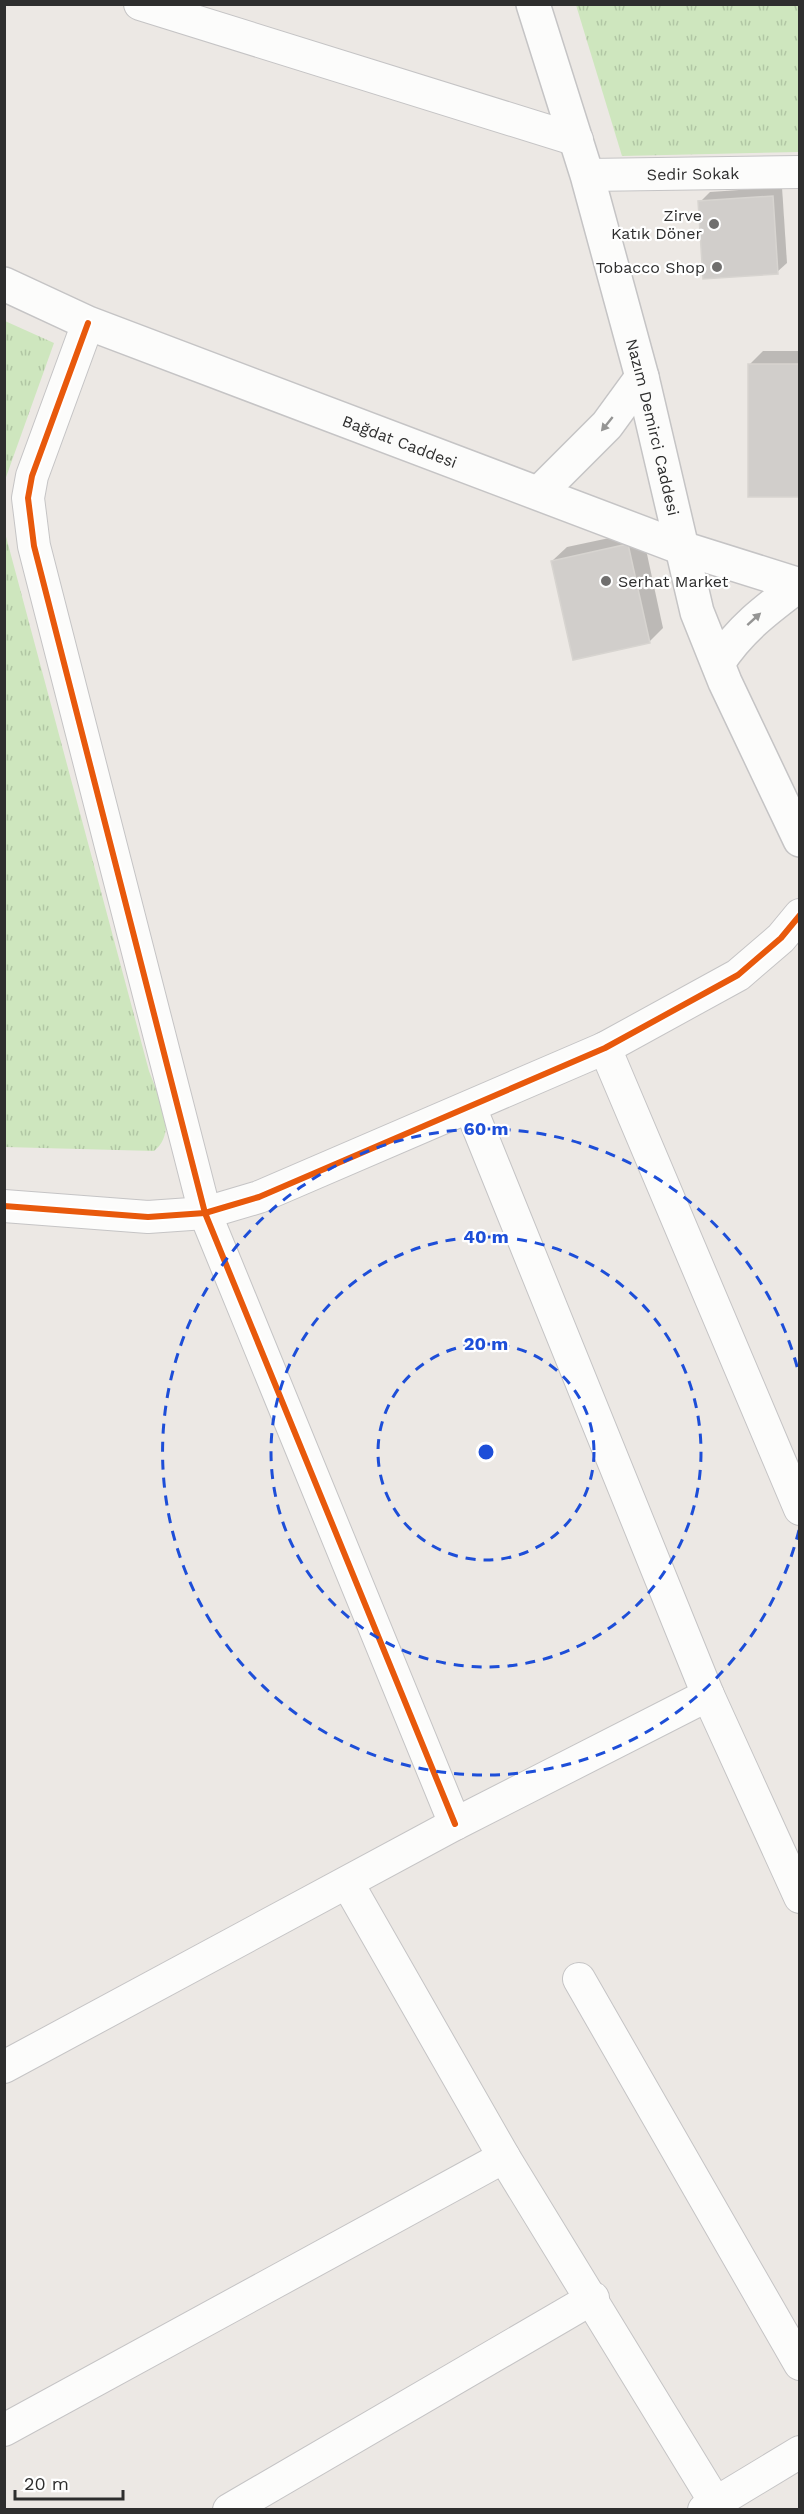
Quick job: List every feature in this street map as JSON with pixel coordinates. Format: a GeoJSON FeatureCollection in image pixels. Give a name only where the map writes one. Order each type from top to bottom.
{"type":"FeatureCollection","features":[{"type":"Feature","properties":{"kind":"main road","name":"Nazım Demirci Caddesi"},"geometry":{"type":"LineString","coordinates":[[533,4],[577,140],[642,377],[697,612],[718,663],[800,840]]}},
{"type":"Feature","properties":{"kind":"main road","name":"Bağdat Caddesi"},"geometry":{"type":"LineString","coordinates":[[4,284],[88,323],[539,494],[682,548],[799,585]]}},
{"type":"Feature","properties":{"kind":"main road"},"geometry":{"type":"LineString","coordinates":[[539,494],[607,425],[642,377]]}},
{"type":"Feature","properties":{"kind":"main road"},"geometry":{"type":"LineString","coordinates":[[718,663],[732,641],[755,617],[799,585]]}},
{"type":"Feature","properties":{"kind":"street"},"geometry":{"type":"LineString","coordinates":[[140,4],[577,140]]}},
{"type":"Feature","properties":{"kind":"street","name":"Sedir Sokak"},"geometry":{"type":"LineString","coordinates":[[587,175],[800,172]]}},
{"type":"Feature","properties":{"kind":"street"},"geometry":{"type":"LineString","coordinates":[[88,323],[32,476],[28,498],[29,520],[205,1213],[455,1824]]}},
{"type":"Feature","properties":{"kind":"street"},"geometry":{"type":"LineString","coordinates":[[4,1206],[148,1217],[205,1213],[259,1197],[606,1048],[738,975],[781,938],[800,915]]}},
{"type":"Feature","properties":{"kind":"street"},"geometry":{"type":"LineString","coordinates":[[606,1048],[800,1509]]}},
{"type":"Feature","properties":{"kind":"street"},"geometry":{"type":"LineString","coordinates":[[470,1107],[708,1695],[800,1897]]}},
{"type":"Feature","properties":{"kind":"street"},"geometry":{"type":"LineString","coordinates":[[4,2067],[348,1884],[455,1824],[708,1695]]}},
{"type":"Feature","properties":{"kind":"street"},"geometry":{"type":"LineString","coordinates":[[348,1884],[504,2157],[593,2298],[710,2506],[800,2452]]}},
{"type":"Feature","properties":{"kind":"street"},"geometry":{"type":"LineString","coordinates":[[579,1979],[800,2364]]}},
{"type":"Feature","properties":{"kind":"street"},"geometry":{"type":"LineString","coordinates":[[4,2430],[504,2157]]}},
{"type":"Feature","properties":{"kind":"street"},"geometry":{"type":"LineString","coordinates":[[229,2510],[593,2298]]}},
{"type":"Feature","properties":{"kind":"green space"},"geometry":{"type":"Polygon","coordinates":[[[576,5],[799,5],[799,152],[622,156],[576,5]]]}},
{"type":"Feature","properties":{"kind":"green space"},"geometry":{"type":"Polygon","coordinates":[[[5,321],[54,343],[5,480],[5,321]]]}},
{"type":"Feature","properties":{"kind":"green space"},"geometry":{"type":"Polygon","coordinates":[[[4,529],[149,1071],[164,1113],[165,1134],[154,1151],[5,1147],[4,529]]]}},
{"type":"Feature","properties":{"kind":"building"},"geometry":{"type":"Polygon","coordinates":[[[773,196],[778,274],[703,279],[698,201],[773,196]]]}},
{"type":"Feature","properties":{"kind":"building"},"geometry":{"type":"Polygon","coordinates":[[[748,364],[800,364],[800,497],[748,497],[748,364]]]}},
{"type":"Feature","properties":{"kind":"building"},"geometry":{"type":"Polygon","coordinates":[[[628,544],[650,643],[573,660],[551,561],[628,544]]]}},
{"type":"Feature","properties":{"kind":"cycle path"},"geometry":{"type":"LineString","coordinates":[[88,323],[32,476],[28,498],[34,546],[205,1213],[455,1824]]}},
{"type":"Feature","properties":{"kind":"cycle path"},"geometry":{"type":"LineString","coordinates":[[4,1206],[148,1217],[205,1213],[259,1197],[605,1048],[738,975],[781,938],[800,915]]}},
{"type":"Feature","properties":{"kind":"place","name":"Zirve Katık Döner"},"geometry":{"type":"Point","coordinates":[714,224]}},
{"type":"Feature","properties":{"kind":"place","name":"Tobacco Shop"},"geometry":{"type":"Point","coordinates":[717,267]}},
{"type":"Feature","properties":{"kind":"place","name":"Serhat Market"},"geometry":{"type":"Point","coordinates":[606,581]}}]}
